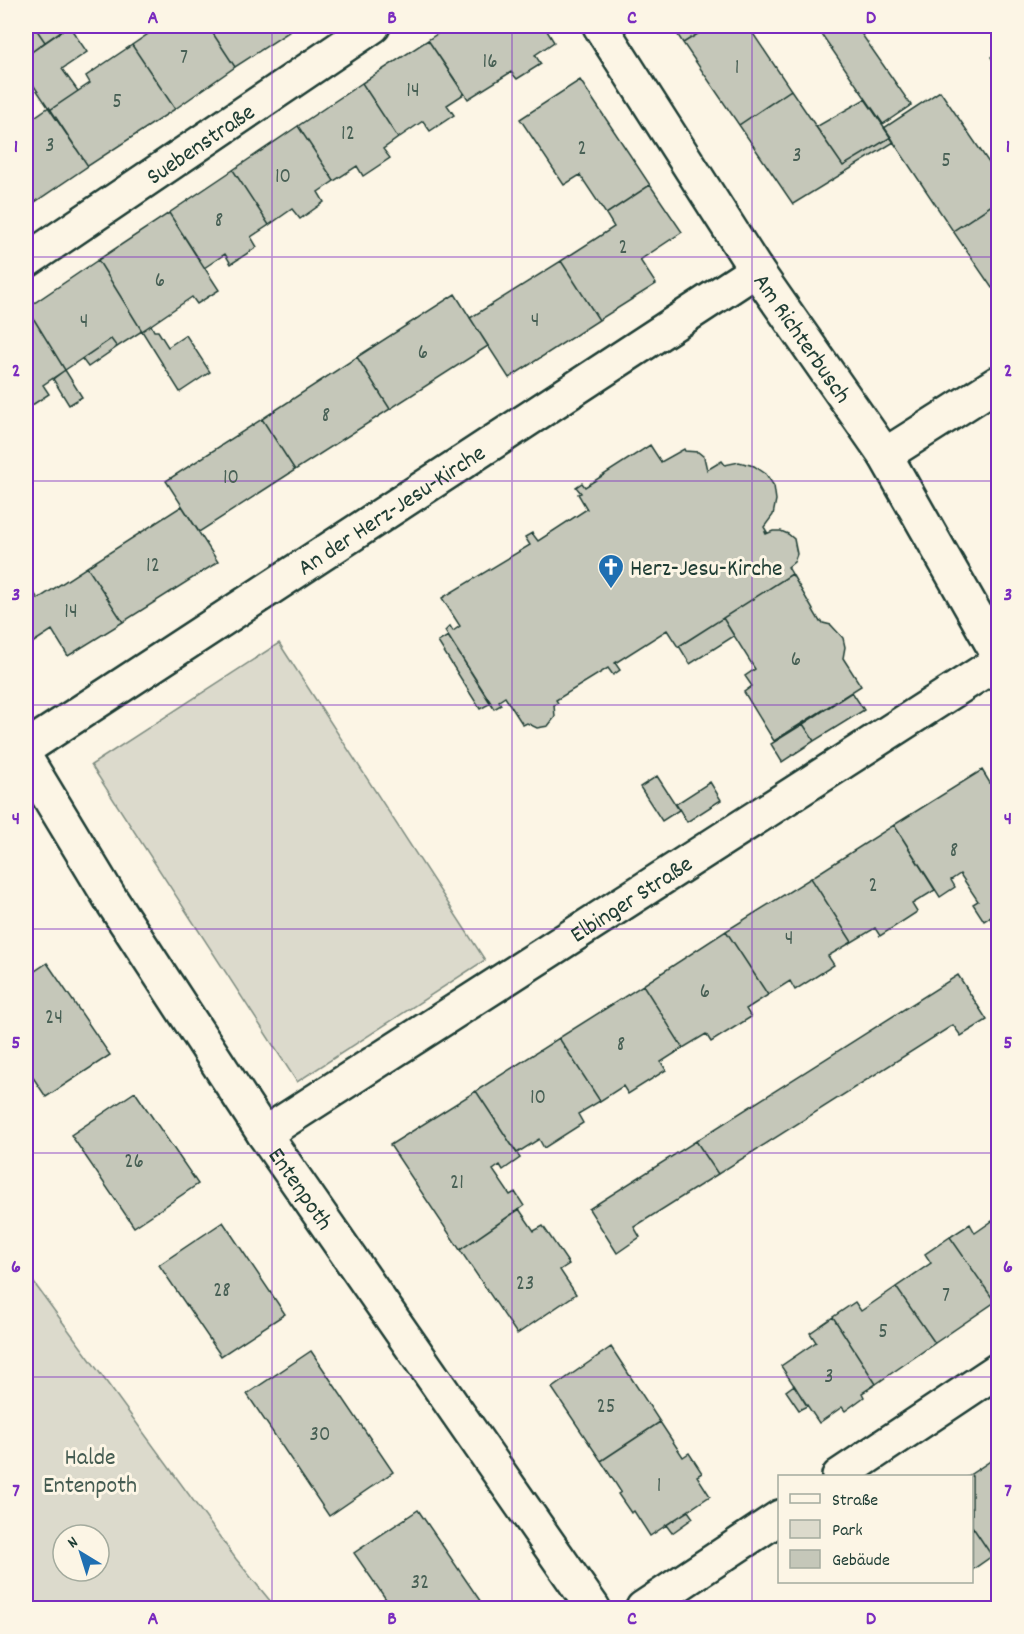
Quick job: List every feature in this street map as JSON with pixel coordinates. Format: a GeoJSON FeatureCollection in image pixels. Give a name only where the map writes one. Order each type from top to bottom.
{"type":"FeatureCollection","features":[{"type":"Feature","properties":{"kind":"street","name":"Suebenstraße"},"geometry":{"type":"LineString","coordinates":[[26,261],[372,26]]}},
{"type":"Feature","properties":{"kind":"street","name":"Am Richterbusch"},"geometry":{"type":"LineString","coordinates":[[600,26],[756,270],[885,455],[999,654]]}},
{"type":"Feature","properties":{"kind":"street","name":"An der Herz-Jesu-Kirche"},"geometry":{"type":"LineString","coordinates":[[26,748],[756,270]]}},
{"type":"Feature","properties":{"kind":"street"},"geometry":{"type":"LineString","coordinates":[[885,455],[999,383]]}},
{"type":"Feature","properties":{"kind":"street","name":"Elbinger Straße"},"geometry":{"type":"LineString","coordinates":[[264,1134],[999,662]]}},
{"type":"Feature","properties":{"kind":"street","name":"Entenpoth"},"geometry":{"type":"LineString","coordinates":[[26,759],[110,898],[264,1134],[593,1608]]}},
{"type":"Feature","properties":{"kind":"street"},"geometry":{"type":"LineString","coordinates":[[841,1475],[999,1370]]}},
{"type":"Feature","properties":{"kind":"street"},"geometry":{"type":"LineString","coordinates":[[643,1608],[778,1518]]}},
{"type":"Feature","properties":{"kind":"green space"},"geometry":{"type":"Polygon","coordinates":[[[279,643],[485,960],[297,1082],[91,765],[279,643]]]}},
{"type":"Feature","properties":{"kind":"green space","name":"Halde Entenpoth"},"geometry":{"type":"Polygon","coordinates":[[[26,1272],[236,1559],[276,1608],[26,1608],[26,1272]]]}},
{"type":"Feature","properties":{"kind":"building"},"geometry":{"type":"Polygon","coordinates":[[[26,26],[34,26],[45,42],[26,56],[26,26]]]}},
{"type":"Feature","properties":{"kind":"building"},"geometry":{"type":"Polygon","coordinates":[[[34,26],[68,26],[45,42],[34,26]]]}},
{"type":"Feature","properties":{"kind":"building"},"geometry":{"type":"Polygon","coordinates":[[[69,26],[87,52],[62,69],[78,91],[50,110],[26,74],[26,56],[69,26]]]}},
{"type":"Feature","properties":{"kind":"building"},"geometry":{"type":"Polygon","coordinates":[[[150,26],[208,26],[235,67],[175,109],[132,45],[148,34],[150,26]]]}},
{"type":"Feature","properties":{"kind":"building"},"geometry":{"type":"Polygon","coordinates":[[[208,26],[298,26],[235,67],[208,26]]]}},
{"type":"Feature","properties":{"kind":"building"},"geometry":{"type":"Polygon","coordinates":[[[449,26],[544,26],[554,42],[535,55],[541,64],[517,79],[511,72],[468,99],[428,40],[449,26]]]}},
{"type":"Feature","properties":{"kind":"building"},"geometry":{"type":"Polygon","coordinates":[[[672,26],[711,26],[683,43],[672,26]]]}},
{"type":"Feature","properties":{"kind":"building"},"geometry":{"type":"Polygon","coordinates":[[[711,26],[748,26],[791,90],[739,125],[683,43],[711,26]]]}},
{"type":"Feature","properties":{"kind":"building"},"geometry":{"type":"Polygon","coordinates":[[[816,26],[856,26],[911,105],[883,124],[816,26]]]}},
{"type":"Feature","properties":{"kind":"building"},"geometry":{"type":"Polygon","coordinates":[[[428,40],[464,94],[447,105],[454,115],[430,131],[423,121],[398,138],[362,83],[428,40]]]}},
{"type":"Feature","properties":{"kind":"building"},"geometry":{"type":"Polygon","coordinates":[[[132,45],[175,109],[88,166],[50,110],[90,83],[86,76],[132,45]]]}},
{"type":"Feature","properties":{"kind":"building"},"geometry":{"type":"Polygon","coordinates":[[[998,52],[998,69],[991,57],[998,52]]]}},
{"type":"Feature","properties":{"kind":"building"},"geometry":{"type":"Polygon","coordinates":[[[580,80],[650,185],[606,214],[580,175],[564,185],[520,119],[580,80]]]}},
{"type":"Feature","properties":{"kind":"building"},"geometry":{"type":"Polygon","coordinates":[[[362,83],[398,138],[383,149],[390,158],[363,176],[357,166],[334,181],[298,126],[362,83]]]}},
{"type":"Feature","properties":{"kind":"building"},"geometry":{"type":"Polygon","coordinates":[[[791,90],[843,166],[891,137],[894,142],[793,204],[739,125],[791,90]]]}},
{"type":"Feature","properties":{"kind":"building"},"geometry":{"type":"Polygon","coordinates":[[[940,91],[998,176],[998,201],[953,231],[884,128],[940,91]]]}},
{"type":"Feature","properties":{"kind":"building"},"geometry":{"type":"Polygon","coordinates":[[[865,99],[891,137],[843,166],[816,127],[865,99]]]}},
{"type":"Feature","properties":{"kind":"building"},"geometry":{"type":"Polygon","coordinates":[[[49,107],[88,166],[26,208],[26,123],[49,107]]]}},
{"type":"Feature","properties":{"kind":"building"},"geometry":{"type":"Polygon","coordinates":[[[298,126],[334,181],[318,192],[324,202],[300,219],[292,209],[269,225],[233,170],[298,126]]]}},
{"type":"Feature","properties":{"kind":"building"},"geometry":{"type":"Polygon","coordinates":[[[233,170],[269,225],[251,237],[257,247],[231,264],[225,254],[204,268],[169,213],[233,170]]]}},
{"type":"Feature","properties":{"kind":"building"},"geometry":{"type":"Polygon","coordinates":[[[650,185],[682,232],[640,260],[656,284],[599,320],[561,261],[614,227],[606,214],[650,185]]]}},
{"type":"Feature","properties":{"kind":"building"},"geometry":{"type":"Polygon","coordinates":[[[998,201],[998,284],[992,288],[953,231],[998,201]]]}},
{"type":"Feature","properties":{"kind":"building"},"geometry":{"type":"Polygon","coordinates":[[[169,213],[219,290],[197,304],[192,297],[142,331],[98,260],[169,213]]]}},
{"type":"Feature","properties":{"kind":"building"},"geometry":{"type":"Polygon","coordinates":[[[98,260],[142,331],[117,347],[111,339],[65,370],[27,308],[98,260]]]}},
{"type":"Feature","properties":{"kind":"building"},"geometry":{"type":"Polygon","coordinates":[[[561,261],[599,320],[509,378],[470,318],[561,261]]]}},
{"type":"Feature","properties":{"kind":"building"},"geometry":{"type":"Polygon","coordinates":[[[455,294],[488,346],[390,409],[357,357],[455,294]]]}},
{"type":"Feature","properties":{"kind":"building"},"geometry":{"type":"Polygon","coordinates":[[[27,308],[65,370],[43,385],[49,394],[26,409],[27,308]]]}},
{"type":"Feature","properties":{"kind":"building"},"geometry":{"type":"Polygon","coordinates":[[[151,325],[154,331],[158,331],[168,347],[186,335],[210,372],[180,392],[142,331],[151,325]]]}},
{"type":"Feature","properties":{"kind":"building"},"geometry":{"type":"Polygon","coordinates":[[[111,339],[117,347],[88,367],[82,359],[111,339]]]}},
{"type":"Feature","properties":{"kind":"building"},"geometry":{"type":"Polygon","coordinates":[[[357,357],[390,409],[295,470],[262,419],[357,357]]]}},
{"type":"Feature","properties":{"kind":"building"},"geometry":{"type":"Polygon","coordinates":[[[65,370],[82,397],[69,405],[53,379],[65,370]]]}},
{"type":"Feature","properties":{"kind":"building"},"geometry":{"type":"Polygon","coordinates":[[[262,419],[295,470],[199,532],[166,481],[262,419]]]}},
{"type":"Feature","properties":{"kind":"building","name":"Herz-Jesu-Kirche"},"geometry":{"type":"Polygon","coordinates":[[[650,445],[661,462],[684,449],[698,452],[704,457],[707,470],[722,461],[725,465],[739,462],[754,466],[766,474],[774,486],[776,500],[773,515],[764,527],[767,532],[765,532],[766,534],[781,531],[794,539],[797,554],[794,562],[788,567],[792,574],[678,647],[667,630],[615,663],[620,670],[613,675],[608,668],[556,700],[558,703],[554,705],[555,717],[548,726],[537,728],[527,723],[523,725],[505,697],[499,701],[501,705],[494,709],[445,631],[450,626],[453,631],[460,626],[442,598],[530,545],[525,537],[532,533],[538,541],[587,509],[576,487],[582,483],[585,487],[650,445]]]}},
{"type":"Feature","properties":{"kind":"building"},"geometry":{"type":"Polygon","coordinates":[[[182,506],[218,562],[123,622],[87,567],[182,506]]]}},
{"type":"Feature","properties":{"kind":"building"},"geometry":{"type":"Polygon","coordinates":[[[87,567],[123,622],[68,656],[52,630],[26,647],[26,587],[29,585],[38,599],[87,567]]]}},
{"type":"Feature","properties":{"kind":"building"},"geometry":{"type":"Polygon","coordinates":[[[792,574],[820,622],[831,625],[843,638],[845,647],[843,658],[861,686],[774,741],[744,692],[752,686],[745,676],[755,669],[723,618],[792,574]]]}},
{"type":"Feature","properties":{"kind":"building"},"geometry":{"type":"Polygon","coordinates":[[[723,618],[734,636],[690,664],[679,646],[723,618]]]}},
{"type":"Feature","properties":{"kind":"building"},"geometry":{"type":"Polygon","coordinates":[[[448,636],[491,703],[480,709],[438,642],[448,636]]]}},
{"type":"Feature","properties":{"kind":"building"},"geometry":{"type":"Polygon","coordinates":[[[852,692],[864,710],[814,741],[803,724],[852,692]]]}},
{"type":"Feature","properties":{"kind":"building"},"geometry":{"type":"Polygon","coordinates":[[[803,724],[814,741],[782,762],[771,744],[803,724]]]}},
{"type":"Feature","properties":{"kind":"building"},"geometry":{"type":"Polygon","coordinates":[[[982,770],[998,796],[998,912],[984,921],[973,904],[978,901],[960,874],[951,880],[955,887],[940,897],[894,825],[982,770]]]}},
{"type":"Feature","properties":{"kind":"building"},"geometry":{"type":"Polygon","coordinates":[[[657,776],[679,810],[662,821],[640,787],[657,776]]]}},
{"type":"Feature","properties":{"kind":"building"},"geometry":{"type":"Polygon","coordinates":[[[710,782],[721,800],[687,822],[676,804],[710,782]]]}},
{"type":"Feature","properties":{"kind":"building"},"geometry":{"type":"Polygon","coordinates":[[[894,825],[935,890],[912,904],[917,912],[880,936],[875,928],[852,942],[811,878],[894,825]]]}},
{"type":"Feature","properties":{"kind":"building"},"geometry":{"type":"Polygon","coordinates":[[[811,878],[852,942],[828,956],[834,965],[795,990],[790,981],[768,995],[726,931],[811,878]]]}},
{"type":"Feature","properties":{"kind":"building"},"geometry":{"type":"Polygon","coordinates":[[[998,912],[998,932],[990,918],[998,912]]]}},
{"type":"Feature","properties":{"kind":"building"},"geometry":{"type":"Polygon","coordinates":[[[726,931],[768,995],[746,1009],[751,1017],[711,1042],[706,1034],[683,1048],[643,985],[726,931]]]}},
{"type":"Feature","properties":{"kind":"building"},"geometry":{"type":"Polygon","coordinates":[[[47,963],[110,1055],[46,1097],[26,1067],[26,977],[47,963]]]}},
{"type":"Feature","properties":{"kind":"building"},"geometry":{"type":"Polygon","coordinates":[[[958,975],[987,1020],[961,1036],[953,1025],[718,1174],[696,1141],[958,975]]]}},
{"type":"Feature","properties":{"kind":"building"},"geometry":{"type":"Polygon","coordinates":[[[643,985],[683,1048],[661,1062],[666,1070],[628,1094],[623,1086],[600,1101],[559,1038],[643,985]]]}},
{"type":"Feature","properties":{"kind":"building"},"geometry":{"type":"Polygon","coordinates":[[[559,1038],[600,1101],[578,1114],[583,1123],[544,1148],[539,1139],[517,1153],[476,1091],[559,1038]]]}},
{"type":"Feature","properties":{"kind":"building"},"geometry":{"type":"Polygon","coordinates":[[[476,1091],[520,1158],[503,1170],[500,1165],[493,1170],[510,1195],[515,1192],[524,1206],[460,1250],[390,1145],[476,1091]]]}},
{"type":"Feature","properties":{"kind":"building"},"geometry":{"type":"Polygon","coordinates":[[[135,1092],[198,1184],[134,1227],[71,1135],[135,1092]]]}},
{"type":"Feature","properties":{"kind":"building"},"geometry":{"type":"Polygon","coordinates":[[[696,1141],[718,1174],[634,1227],[640,1237],[617,1253],[589,1209],[696,1141]]]}},
{"type":"Feature","properties":{"kind":"building"},"geometry":{"type":"Polygon","coordinates":[[[519,1209],[534,1231],[543,1226],[569,1264],[560,1270],[576,1294],[517,1334],[460,1250],[519,1209]]]}},
{"type":"Feature","properties":{"kind":"building"},"geometry":{"type":"Polygon","coordinates":[[[998,1217],[998,1300],[995,1302],[950,1237],[970,1224],[975,1233],[998,1217]]]}},
{"type":"Feature","properties":{"kind":"building"},"geometry":{"type":"Polygon","coordinates":[[[223,1222],[285,1314],[221,1356],[159,1265],[223,1222]]]}},
{"type":"Feature","properties":{"kind":"building"},"geometry":{"type":"Polygon","coordinates":[[[950,1237],[995,1302],[935,1343],[896,1287],[931,1263],[925,1254],[950,1237]]]}},
{"type":"Feature","properties":{"kind":"building"},"geometry":{"type":"Polygon","coordinates":[[[896,1287],[935,1343],[876,1384],[833,1317],[855,1302],[861,1311],[896,1287]]]}},
{"type":"Feature","properties":{"kind":"building"},"geometry":{"type":"Polygon","coordinates":[[[833,1317],[876,1384],[862,1393],[864,1397],[845,1411],[842,1407],[819,1423],[781,1366],[816,1342],[810,1333],[833,1317]]]}},
{"type":"Feature","properties":{"kind":"building"},"geometry":{"type":"Polygon","coordinates":[[[611,1347],[660,1422],[601,1461],[552,1388],[611,1347]]]}},
{"type":"Feature","properties":{"kind":"building"},"geometry":{"type":"Polygon","coordinates":[[[311,1351],[393,1472],[329,1516],[247,1394],[311,1351]]]}},
{"type":"Feature","properties":{"kind":"building"},"geometry":{"type":"Polygon","coordinates":[[[794,1385],[807,1406],[799,1410],[786,1391],[794,1385]]]}},
{"type":"Feature","properties":{"kind":"building"},"geometry":{"type":"Polygon","coordinates":[[[660,1422],[683,1457],[689,1453],[702,1473],[697,1476],[710,1496],[650,1536],[634,1511],[631,1513],[618,1494],[621,1492],[601,1461],[660,1422]]]}},
{"type":"Feature","properties":{"kind":"building"},"geometry":{"type":"Polygon","coordinates":[[[998,1456],[998,1551],[992,1556],[973,1528],[973,1475],[970,1475],[998,1456]]]}},
{"type":"Feature","properties":{"kind":"building"},"geometry":{"type":"Polygon","coordinates":[[[418,1510],[485,1608],[392,1608],[354,1553],[418,1510]]]}},
{"type":"Feature","properties":{"kind":"building"},"geometry":{"type":"Polygon","coordinates":[[[688,1511],[693,1518],[672,1533],[666,1525],[688,1511]]]}},
{"type":"Feature","properties":{"kind":"building"},"geometry":{"type":"Polygon","coordinates":[[[973,1528],[992,1556],[973,1569],[973,1528]]]}},
{"type":"Feature","properties":{"kind":"place","name":"Herz-Jesu-Kirche"},"geometry":{"type":"Point","coordinates":[611,590]}}]}
